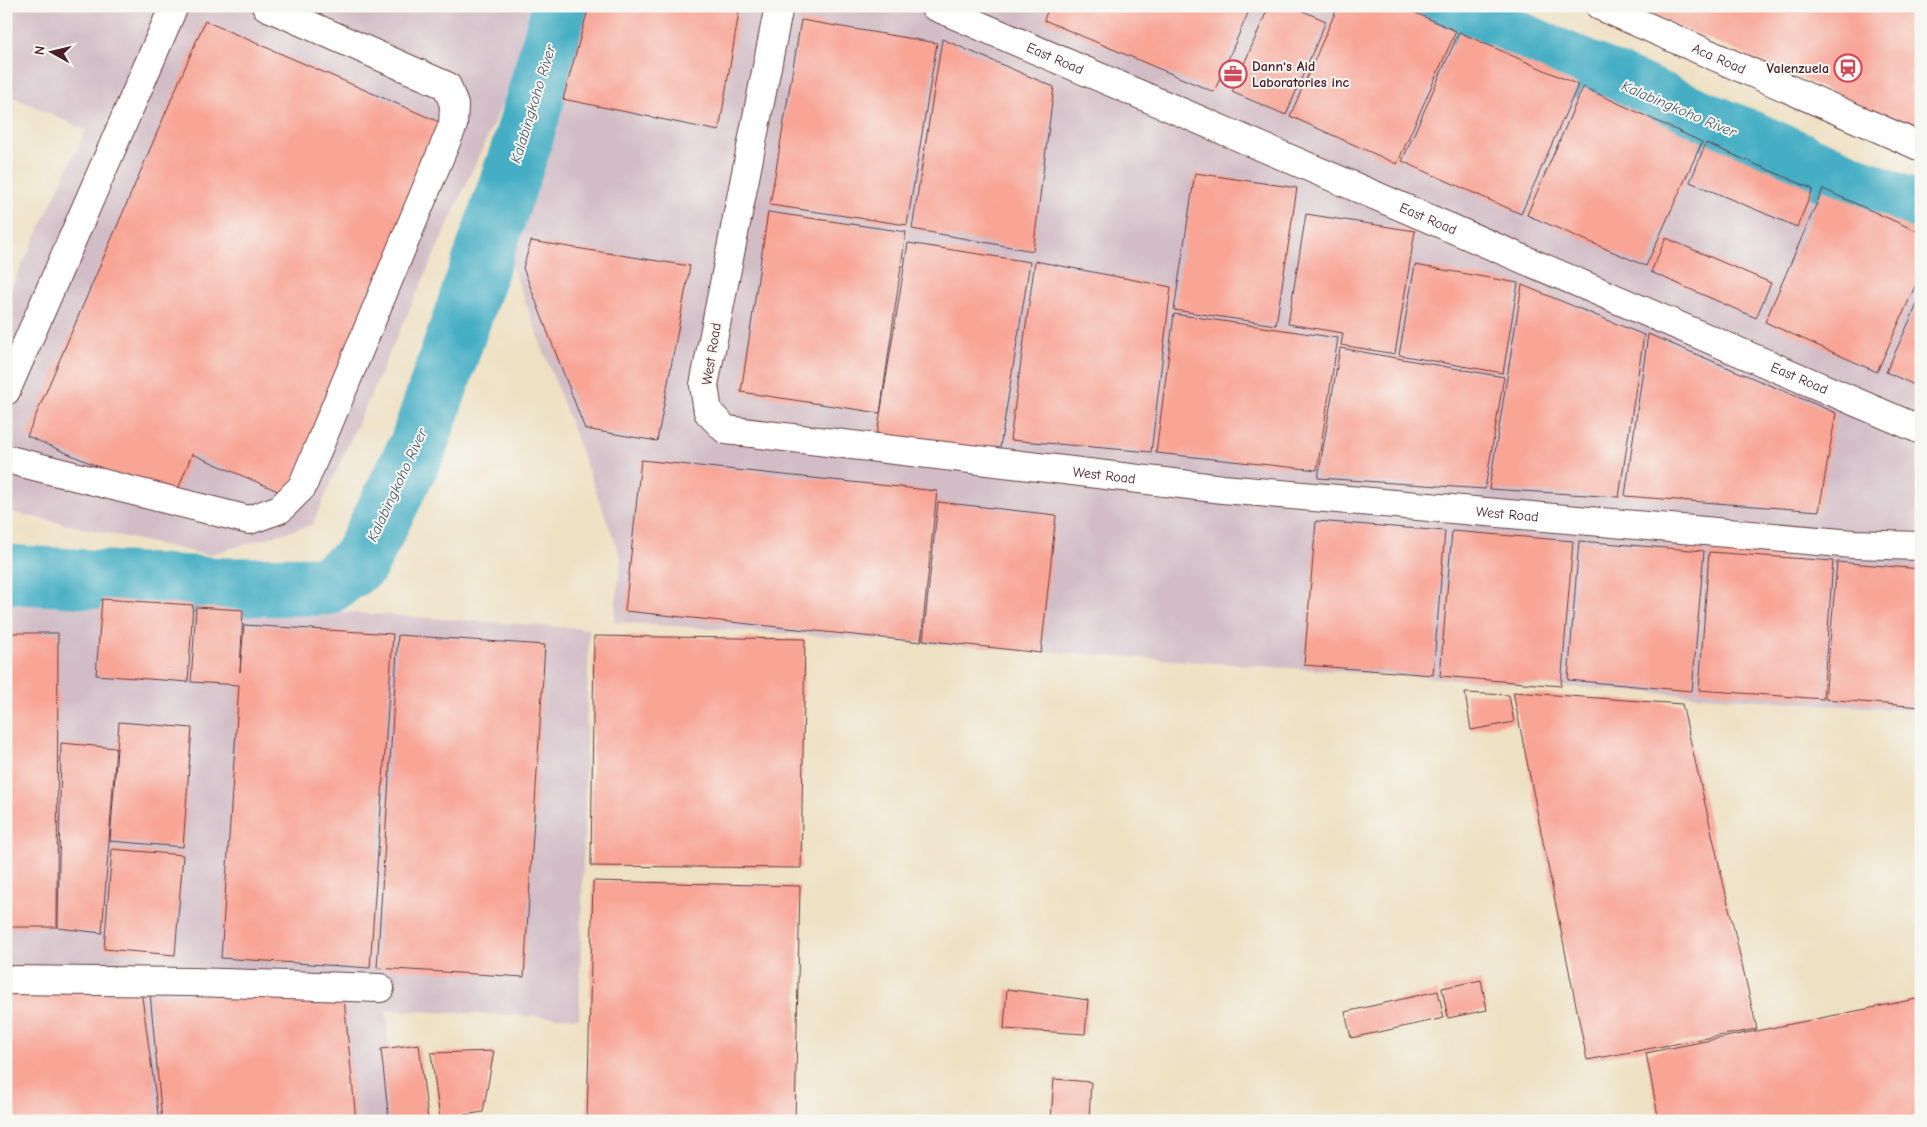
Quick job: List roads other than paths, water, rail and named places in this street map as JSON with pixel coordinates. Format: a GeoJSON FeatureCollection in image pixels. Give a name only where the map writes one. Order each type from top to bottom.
{"type":"FeatureCollection","features":[{"type":"Feature","properties":{"kind":"street"},"geometry":{"type":"LineString","coordinates":[[6,391],[174,6]]}},
{"type":"Feature","properties":{"kind":"street"},"geometry":{"type":"LineString","coordinates":[[6,458],[249,520],[280,509],[302,487],[453,125],[454,105],[447,86],[266,6]]}},
{"type":"Feature","properties":{"kind":"street","name":"West Road"},"geometry":{"type":"LineString","coordinates":[[779,6],[704,385],[708,412],[726,430],[1223,489],[1843,543],[1921,546]]}},
{"type":"Feature","properties":{"kind":"street","name":"East Road"},"geometry":{"type":"LineString","coordinates":[[934,6],[1921,430]]}},
{"type":"Feature","properties":{"kind":"street","name":"Aca Road"},"geometry":{"type":"LineString","coordinates":[[1600,6],[1921,148]]}},
{"type":"Feature","properties":{"kind":"street"},"geometry":{"type":"LineString","coordinates":[[6,980],[192,982],[380,988]]}},
{"type":"Feature","properties":{"kind":"waterway","name":"Kalabingkoho River"},"geometry":{"type":"LineString","coordinates":[[6,574],[225,587],[326,586],[360,562],[418,446],[521,147],[562,6]]}},
{"type":"Feature","properties":{"kind":"waterway","name":"Kalabingkoho River"},"geometry":{"type":"LineString","coordinates":[[1437,6],[1921,213]]}},
{"type":"Feature","properties":{"kind":"place","name":"Valenzuela"},"geometry":{"type":"Point","coordinates":[1848,68]}},
{"type":"Feature","properties":{"kind":"place","name":"Dann's Aid Laboratories inc"},"geometry":{"type":"Point","coordinates":[1233,74]}}]}
